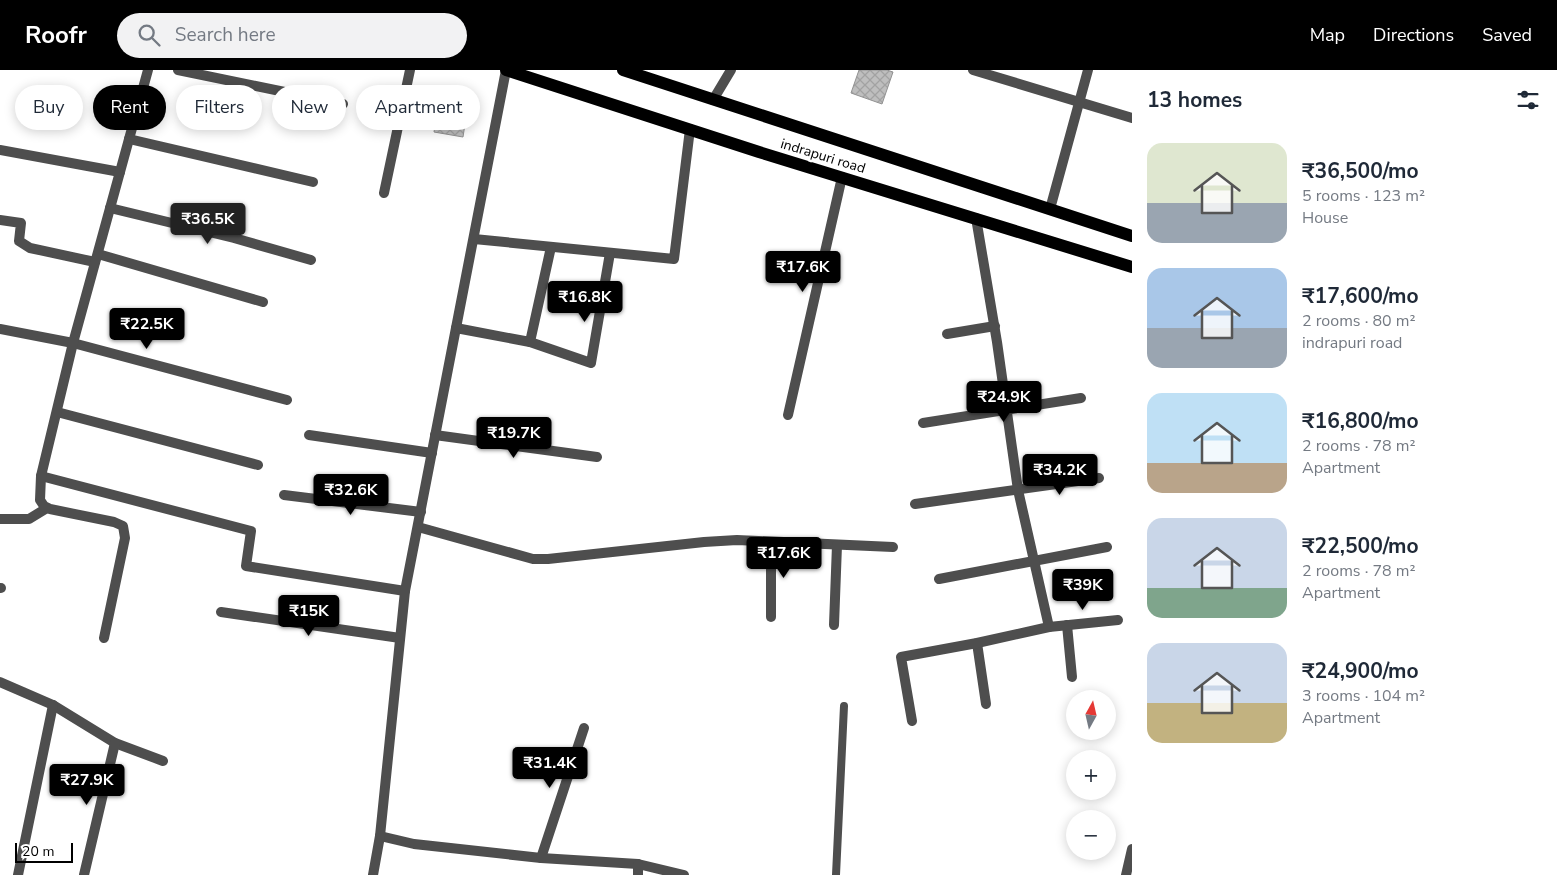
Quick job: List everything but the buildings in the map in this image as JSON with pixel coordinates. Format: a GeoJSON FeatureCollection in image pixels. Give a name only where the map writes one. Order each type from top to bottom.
{"type":"FeatureCollection","features":[{"type":"Feature","properties":{"kind":"main road","name":"indrapuri road"},"geometry":{"type":"LineString","coordinates":[[506,70],[538,75],[759,152],[1132,267]]}},
{"type":"Feature","properties":{"kind":"main road","name":"indrapuri road"},"geometry":{"type":"LineString","coordinates":[[624,70],[1132,236]]}},
{"type":"Feature","properties":{"kind":"street"},"geometry":{"type":"LineString","coordinates":[[104,638],[125,538],[123,526],[114,522],[47,508],[40,500],[41,476],[73,343],[148,70]]}},
{"type":"Feature","properties":{"kind":"street"},"geometry":{"type":"LineString","coordinates":[[178,70],[272,89]]}},
{"type":"Feature","properties":{"kind":"street"},"geometry":{"type":"LineString","coordinates":[[384,193],[410,70]]}},
{"type":"Feature","properties":{"kind":"street"},"geometry":{"type":"LineString","coordinates":[[373,875],[380,836],[405,591],[506,70]]}},
{"type":"Feature","properties":{"kind":"street"},"geometry":{"type":"LineString","coordinates":[[713,100],[731,70]]}},
{"type":"Feature","properties":{"kind":"street"},"geometry":{"type":"LineString","coordinates":[[973,70],[1132,118]]}},
{"type":"Feature","properties":{"kind":"street"},"geometry":{"type":"LineString","coordinates":[[1050,209],[1088,70]]}},
{"type":"Feature","properties":{"kind":"street"},"geometry":{"type":"LineString","coordinates":[[474,239],[674,258],[690,129]]}},
{"type":"Feature","properties":{"kind":"street"},"geometry":{"type":"LineString","coordinates":[[129,139],[313,182]]}},
{"type":"Feature","properties":{"kind":"street"},"geometry":{"type":"LineString","coordinates":[[0,150],[120,172]]}},
{"type":"Feature","properties":{"kind":"street"},"geometry":{"type":"LineString","coordinates":[[788,415],[842,177]]}},
{"type":"Feature","properties":{"kind":"street"},"geometry":{"type":"LineString","coordinates":[[110,208],[234,238],[311,260]]}},
{"type":"Feature","properties":{"kind":"street"},"geometry":{"type":"LineString","coordinates":[[976,218],[995,326],[1018,490],[1049,627]]}},
{"type":"Feature","properties":{"kind":"street"},"geometry":{"type":"LineString","coordinates":[[0,220],[21,223],[19,241],[30,248],[97,258],[263,302]]}},
{"type":"Feature","properties":{"kind":"street"},"geometry":{"type":"LineString","coordinates":[[530,342],[551,247]]}},
{"type":"Feature","properties":{"kind":"street"},"geometry":{"type":"LineString","coordinates":[[456,328],[530,342],[591,363],[610,252]]}},
{"type":"Feature","properties":{"kind":"street"},"geometry":{"type":"LineString","coordinates":[[947,334],[995,326]]}},
{"type":"Feature","properties":{"kind":"street"},"geometry":{"type":"LineString","coordinates":[[0,329],[73,343],[287,400]]}},
{"type":"Feature","properties":{"kind":"street"},"geometry":{"type":"LineString","coordinates":[[923,423],[1081,398]]}},
{"type":"Feature","properties":{"kind":"street"},"geometry":{"type":"LineString","coordinates":[[57,412],[258,465]]}},
{"type":"Feature","properties":{"kind":"street"},"geometry":{"type":"LineString","coordinates":[[308,435],[432,453]]}},
{"type":"Feature","properties":{"kind":"street"},"geometry":{"type":"LineString","coordinates":[[435,435],[596,457]]}},
{"type":"Feature","properties":{"kind":"street"},"geometry":{"type":"LineString","coordinates":[[41,476],[251,531],[246,566],[405,591]]}},
{"type":"Feature","properties":{"kind":"street"},"geometry":{"type":"LineString","coordinates":[[916,504],[1099,478]]}},
{"type":"Feature","properties":{"kind":"street"},"geometry":{"type":"LineString","coordinates":[[284,495],[421,512]]}},
{"type":"Feature","properties":{"kind":"street"},"geometry":{"type":"LineString","coordinates":[[0,519],[29,519],[47,508]]}},
{"type":"Feature","properties":{"kind":"street"},"geometry":{"type":"LineString","coordinates":[[418,527],[533,559],[548,560],[737,540],[893,547]]}},
{"type":"Feature","properties":{"kind":"street"},"geometry":{"type":"LineString","coordinates":[[771,617],[772,542]]}},
{"type":"Feature","properties":{"kind":"street"},"geometry":{"type":"LineString","coordinates":[[834,625],[837,544]]}},
{"type":"Feature","properties":{"kind":"street"},"geometry":{"type":"LineString","coordinates":[[939,579],[1107,547]]}},
{"type":"Feature","properties":{"kind":"street"},"geometry":{"type":"LineString","coordinates":[[221,612],[400,638]]}},
{"type":"Feature","properties":{"kind":"street"},"geometry":{"type":"LineString","coordinates":[[912,721],[900,657],[1049,627],[1118,620]]}},
{"type":"Feature","properties":{"kind":"street"},"geometry":{"type":"LineString","coordinates":[[1067,625],[1072,677]]}},
{"type":"Feature","properties":{"kind":"street"},"geometry":{"type":"LineString","coordinates":[[977,643],[986,704]]}},
{"type":"Feature","properties":{"kind":"street"},"geometry":{"type":"LineString","coordinates":[[0,682],[52,705],[115,743],[163,761]]}},
{"type":"Feature","properties":{"kind":"street"},"geometry":{"type":"LineString","coordinates":[[18,875],[52,705]]}},
{"type":"Feature","properties":{"kind":"street"},"geometry":{"type":"LineString","coordinates":[[541,858],[584,728]]}},
{"type":"Feature","properties":{"kind":"street"},"geometry":{"type":"LineString","coordinates":[[84,875],[115,743]]}},
{"type":"Feature","properties":{"kind":"street"},"geometry":{"type":"LineString","coordinates":[[380,836],[414,844],[541,858],[638,864],[684,875]]}},
{"type":"Feature","properties":{"kind":"street"},"geometry":{"type":"LineString","coordinates":[[1126,875],[1132,848]]}},
{"type":"Feature","properties":{"kind":"street"},"geometry":{"type":"LineString","coordinates":[[638,864],[638,875]]}},
{"type":"Feature","properties":{"kind":"lane"},"geometry":{"type":"LineString","coordinates":[[836,875],[844,706]]}}]}
